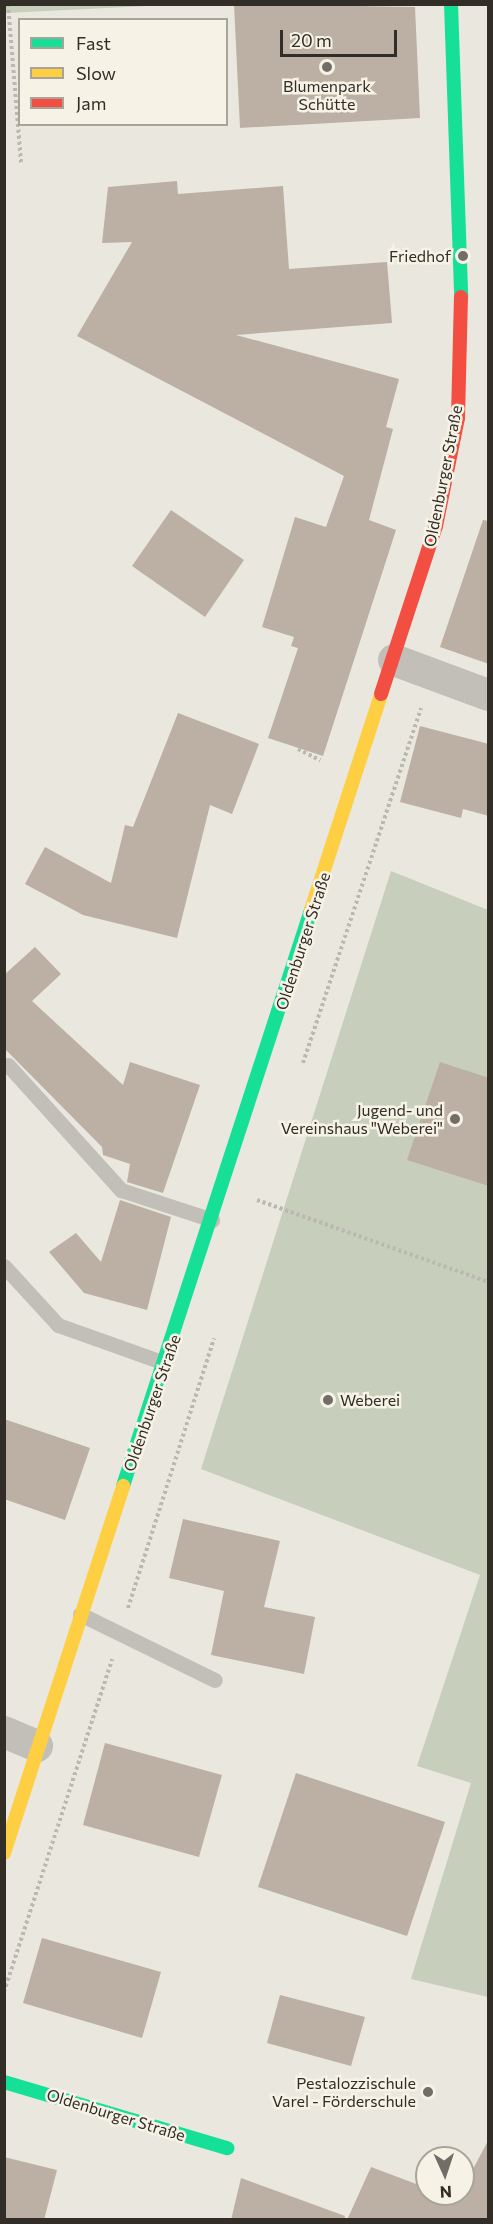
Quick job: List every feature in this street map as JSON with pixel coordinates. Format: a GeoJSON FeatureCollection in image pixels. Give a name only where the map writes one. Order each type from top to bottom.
{"type":"FeatureCollection","features":[{"type":"Feature","properties":{"kind":"main road","name":"Oldenburger Straße"},"geometry":{"type":"LineString","coordinates":[[4,1852],[80,1614],[212,1220],[436,526],[458,418],[463,256],[451,4]]}},
{"type":"Feature","properties":{"kind":"main road","name":"Oldenburger Straße"},"geometry":{"type":"LineString","coordinates":[[4,2082],[227,2148]]}},
{"type":"Feature","properties":{"kind":"street"},"geometry":{"type":"LineString","coordinates":[[393,660],[489,694]]}},
{"type":"Feature","properties":{"kind":"street"},"geometry":{"type":"LineString","coordinates":[[4,1732],[37,1746]]}},
{"type":"Feature","properties":{"kind":"lane"},"geometry":{"type":"LineString","coordinates":[[8,1065],[121,1190],[212,1220]]}},
{"type":"Feature","properties":{"kind":"lane"},"geometry":{"type":"LineString","coordinates":[[4,1266],[58,1325],[165,1363]]}},
{"type":"Feature","properties":{"kind":"lane"},"geometry":{"type":"LineString","coordinates":[[80,1614],[121,1630],[216,1680]]}},
{"type":"Feature","properties":{"kind":"path"},"geometry":{"type":"LineString","coordinates":[[8,4],[18,126]]}},
{"type":"Feature","properties":{"kind":"path"},"geometry":{"type":"LineString","coordinates":[[18,126],[21,162]]}},
{"type":"Feature","properties":{"kind":"path"},"geometry":{"type":"LineString","coordinates":[[302,1066],[433,673]]}},
{"type":"Feature","properties":{"kind":"path"},"geometry":{"type":"LineString","coordinates":[[254,1211],[261,1189]]}},
{"type":"Feature","properties":{"kind":"path"},"geometry":{"type":"LineString","coordinates":[[257,1200],[489,1282]]}},
{"type":"Feature","properties":{"kind":"path"},"geometry":{"type":"LineString","coordinates":[[4,1992],[217,1326]]}},
{"type":"Feature","properties":{"kind":"green space"},"geometry":{"type":"Polygon","coordinates":[[[5,4],[168,4],[168,5],[5,13],[5,4]]]}},
{"type":"Feature","properties":{"kind":"green space"},"geometry":{"type":"Polygon","coordinates":[[[391,871],[488,910],[488,1997],[411,1979],[471,1783],[417,1766],[480,1575],[201,1469],[391,871]]]}},
{"type":"Feature","properties":{"kind":"building","name":"Blumenpark Schütte"},"geometry":{"type":"Polygon","coordinates":[[[234,4],[415,7],[420,118],[240,128],[234,4]]]}},
{"type":"Feature","properties":{"kind":"building"},"geometry":{"type":"Polygon","coordinates":[[[177,181],[178,194],[283,186],[289,269],[387,262],[392,323],[236,335],[399,379],[386,427],[393,429],[369,520],[396,530],[323,756],[268,738],[298,648],[291,646],[294,637],[262,627],[295,517],[326,527],[344,476],[77,336],[132,242],[102,243],[108,187],[177,181]]]}},
{"type":"Feature","properties":{"kind":"building"},"geometry":{"type":"Polygon","coordinates":[[[171,510],[244,560],[205,617],[132,566],[171,510]]]}},
{"type":"Feature","properties":{"kind":"building"},"geometry":{"type":"Polygon","coordinates":[[[483,520],[489,521],[489,664],[440,647],[483,520]]]}},
{"type":"Feature","properties":{"kind":"building"},"geometry":{"type":"Polygon","coordinates":[[[178,713],[259,744],[232,814],[210,805],[177,938],[83,915],[25,884],[45,847],[111,883],[125,825],[133,827],[178,713]]]}},
{"type":"Feature","properties":{"kind":"building"},"geometry":{"type":"Polygon","coordinates":[[[420,726],[489,744],[489,816],[463,809],[461,818],[400,802],[420,726]]]}},
{"type":"Feature","properties":{"kind":"building"},"geometry":{"type":"Polygon","coordinates":[[[35,947],[61,974],[32,1001],[123,1085],[130,1062],[200,1085],[163,1193],[127,1182],[130,1164],[103,1155],[102,1147],[4,1048],[4,975],[35,947]]]}},
{"type":"Feature","properties":{"kind":"building","name":"Jugend- und Vereinshaus \"Weberei\""},"geometry":{"type":"Polygon","coordinates":[[[440,1062],[489,1078],[489,1186],[407,1160],[440,1062]]]}},
{"type":"Feature","properties":{"kind":"building"},"geometry":{"type":"Polygon","coordinates":[[[120,1200],[171,1217],[147,1310],[84,1293],[49,1252],[76,1233],[101,1262],[120,1200]]]}},
{"type":"Feature","properties":{"kind":"building"},"geometry":{"type":"Polygon","coordinates":[[[4,1419],[90,1448],[65,1520],[4,1499],[4,1419]]]}},
{"type":"Feature","properties":{"kind":"building"},"geometry":{"type":"Polygon","coordinates":[[[183,1519],[280,1541],[264,1607],[315,1617],[304,1674],[211,1655],[224,1591],[169,1578],[183,1519]]]}},
{"type":"Feature","properties":{"kind":"building"},"geometry":{"type":"Polygon","coordinates":[[[105,1743],[222,1775],[199,1857],[83,1825],[105,1743]]]}},
{"type":"Feature","properties":{"kind":"building"},"geometry":{"type":"Polygon","coordinates":[[[296,1773],[445,1822],[407,1936],[258,1887],[296,1773]]]}},
{"type":"Feature","properties":{"kind":"building"},"geometry":{"type":"Polygon","coordinates":[[[42,1938],[161,1972],[142,2038],[23,2003],[42,1938]]]}},
{"type":"Feature","properties":{"kind":"building"},"geometry":{"type":"Polygon","coordinates":[[[280,1995],[365,2017],[351,2066],[267,2043],[280,1995]]]}},
{"type":"Feature","properties":{"kind":"building"},"geometry":{"type":"Polygon","coordinates":[[[489,2139],[489,2220],[347,2220],[371,2167],[415,2184],[415,2206],[475,2206],[475,2165],[489,2139]]]}},
{"type":"Feature","properties":{"kind":"building"},"geometry":{"type":"Polygon","coordinates":[[[4,2157],[57,2170],[44,2220],[4,2220],[4,2157]]]}},
{"type":"Feature","properties":{"kind":"building"},"geometry":{"type":"Polygon","coordinates":[[[241,2178],[345,2216],[344,2220],[231,2220],[241,2178]]]}},
{"type":"Feature","properties":{"kind":"traffic: fast"},"geometry":{"type":"LineString","coordinates":[[451,4],[461,297]]}},
{"type":"Feature","properties":{"kind":"traffic: fast"},"geometry":{"type":"LineString","coordinates":[[123,1486],[311,910]]}},
{"type":"Feature","properties":{"kind":"traffic: fast"},"geometry":{"type":"LineString","coordinates":[[4,2082],[227,2148]]}},
{"type":"Feature","properties":{"kind":"traffic: slow"},"geometry":{"type":"LineString","coordinates":[[311,910],[381,694]]}},
{"type":"Feature","properties":{"kind":"traffic: slow"},"geometry":{"type":"LineString","coordinates":[[4,1853],[123,1486]]}},
{"type":"Feature","properties":{"kind":"traffic: jam"},"geometry":{"type":"LineString","coordinates":[[381,694],[436,526],[458,418],[461,297]]}},
{"type":"Feature","properties":{"kind":"place","name":"Blumenpark Schütte"},"geometry":{"type":"Point","coordinates":[327,67]}},
{"type":"Feature","properties":{"kind":"place","name":"Friedhof"},"geometry":{"type":"Point","coordinates":[463,256]}},
{"type":"Feature","properties":{"kind":"place","name":"Jugend- und Vereinshaus \"Weberei\""},"geometry":{"type":"Point","coordinates":[455,1119]}},
{"type":"Feature","properties":{"kind":"place","name":"Weberei"},"geometry":{"type":"Point","coordinates":[328,1400]}},
{"type":"Feature","properties":{"kind":"place","name":"Pestalozzischule Varel - Förderschule"},"geometry":{"type":"Point","coordinates":[428,2092]}}]}
